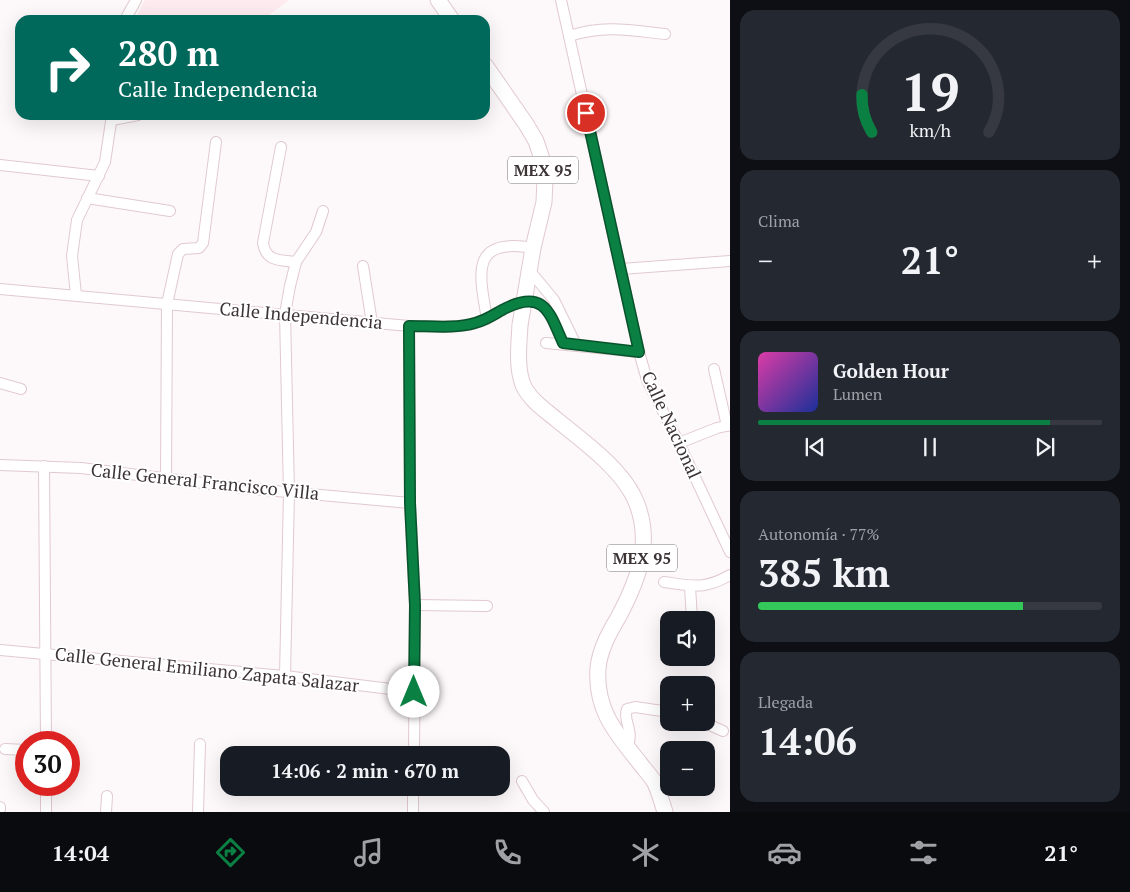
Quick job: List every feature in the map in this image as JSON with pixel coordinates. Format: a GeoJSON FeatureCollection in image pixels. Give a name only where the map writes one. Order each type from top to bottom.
{"type":"FeatureCollection","features":[{"type":"Feature","properties":{"kind":"main road"},"geometry":{"type":"LineString","coordinates":[[438,0],[448,15]]}},
{"type":"Feature","properties":{"kind":"main road","name":"MEX 95"},"geometry":{"type":"LineString","coordinates":[[490,73],[536,141],[542,160],[545,180],[544,202],[533,248],[520,325],[519,367],[524,386],[538,404],[586,444],[623,479],[634,498],[640,516],[643,535],[641,566],[631,594],[604,643],[598,669],[601,705],[608,720],[627,748],[654,782],[665,812]]}},
{"type":"Feature","properties":{"kind":"street"},"geometry":{"type":"LineString","coordinates":[[128,15],[136,0]]}},
{"type":"Feature","properties":{"kind":"street","name":"Calle Nacional"},"geometry":{"type":"LineString","coordinates":[[561,0],[620,269],[647,380],[730,552]]}},
{"type":"Feature","properties":{"kind":"street"},"geometry":{"type":"LineString","coordinates":[[569,36],[600,28],[665,34]]}},
{"type":"Feature","properties":{"kind":"street"},"geometry":{"type":"LineString","coordinates":[[76,294],[72,256],[76,220],[105,162],[112,120]]}},
{"type":"Feature","properties":{"kind":"street"},"geometry":{"type":"LineString","coordinates":[[166,478],[167,304],[178,254],[183,249],[199,248],[203,243],[216,142]]}},
{"type":"Feature","properties":{"kind":"street"},"geometry":{"type":"LineString","coordinates":[[280,147],[263,243],[266,255],[271,258],[296,262]]}},
{"type":"Feature","properties":{"kind":"street"},"geometry":{"type":"LineString","coordinates":[[0,165],[99,176]]}},
{"type":"Feature","properties":{"kind":"street"},"geometry":{"type":"LineString","coordinates":[[87,198],[170,211]]}},
{"type":"Feature","properties":{"kind":"street"},"geometry":{"type":"LineString","coordinates":[[285,676],[289,493],[285,314],[296,262],[316,232],[322,212]]}},
{"type":"Feature","properties":{"kind":"street"},"geometry":{"type":"LineString","coordinates":[[487,319],[482,288],[483,261],[489,253],[499,247],[509,245],[533,248]]}},
{"type":"Feature","properties":{"kind":"street"},"geometry":{"type":"LineString","coordinates":[[620,269],[730,261]]}},
{"type":"Feature","properties":{"kind":"street"},"geometry":{"type":"LineString","coordinates":[[363,266],[372,322]]}},
{"type":"Feature","properties":{"kind":"street"},"geometry":{"type":"LineString","coordinates":[[530,271],[554,300],[576,345]]}},
{"type":"Feature","properties":{"kind":"street","name":"Calle Independencia"},"geometry":{"type":"LineString","coordinates":[[0,288],[409,326],[474,324],[520,302],[534,302],[548,310],[563,343]]}},
{"type":"Feature","properties":{"kind":"street"},"geometry":{"type":"LineString","coordinates":[[409,326],[410,503],[415,605],[414,746]]}},
{"type":"Feature","properties":{"kind":"street"},"geometry":{"type":"LineString","coordinates":[[546,343],[563,343],[639,352]]}},
{"type":"Feature","properties":{"kind":"street"},"geometry":{"type":"LineString","coordinates":[[679,443],[708,431],[729,426],[714,369]]}},
{"type":"Feature","properties":{"kind":"street"},"geometry":{"type":"LineString","coordinates":[[0,383],[21,389]]}},
{"type":"Feature","properties":{"kind":"street","name":"Calle General Francisco Villa"},"geometry":{"type":"LineString","coordinates":[[0,465],[81,468],[289,493],[410,503]]}},
{"type":"Feature","properties":{"kind":"street"},"geometry":{"type":"LineString","coordinates":[[44,466],[46,731]]}},
{"type":"Feature","properties":{"kind":"street"},"geometry":{"type":"LineString","coordinates":[[664,582],[703,586],[730,575]]}},
{"type":"Feature","properties":{"kind":"street"},"geometry":{"type":"LineString","coordinates":[[690,586],[691,611]]}},
{"type":"Feature","properties":{"kind":"street"},"geometry":{"type":"LineString","coordinates":[[415,605],[487,606]]}},
{"type":"Feature","properties":{"kind":"street","name":"Calle General Emiliano Zapata Salazar"},"geometry":{"type":"LineString","coordinates":[[0,650],[285,676],[414,692]]}},
{"type":"Feature","properties":{"kind":"street"},"geometry":{"type":"LineString","coordinates":[[627,748],[630,734],[625,713],[627,709],[635,707],[660,711]]}},
{"type":"Feature","properties":{"kind":"street"},"geometry":{"type":"LineString","coordinates":[[715,728],[723,732]]}},
{"type":"Feature","properties":{"kind":"street"},"geometry":{"type":"LineString","coordinates":[[198,812],[200,744]]}},
{"type":"Feature","properties":{"kind":"street"},"geometry":{"type":"LineString","coordinates":[[5,749],[15,749]]}},
{"type":"Feature","properties":{"kind":"street"},"geometry":{"type":"LineString","coordinates":[[522,781],[533,800],[544,812]]}},
{"type":"Feature","properties":{"kind":"street"},"geometry":{"type":"LineString","coordinates":[[46,796],[46,812]]}},
{"type":"Feature","properties":{"kind":"street"},"geometry":{"type":"LineString","coordinates":[[106,812],[107,796]]}},
{"type":"Feature","properties":{"kind":"street"},"geometry":{"type":"LineString","coordinates":[[413,796],[413,812]]}},
{"type":"Feature","properties":{"kind":"shaded area"},"geometry":{"type":"Polygon","coordinates":[[[145,0],[289,0],[269,15],[137,15],[145,0]]]}},
{"type":"Feature","properties":{"kind":"route"},"geometry":{"type":"LineString","coordinates":[[414,692],[415,605],[410,503],[409,326],[474,324],[520,302],[534,302],[548,310],[563,343],[639,352],[586,113]]}}]}
